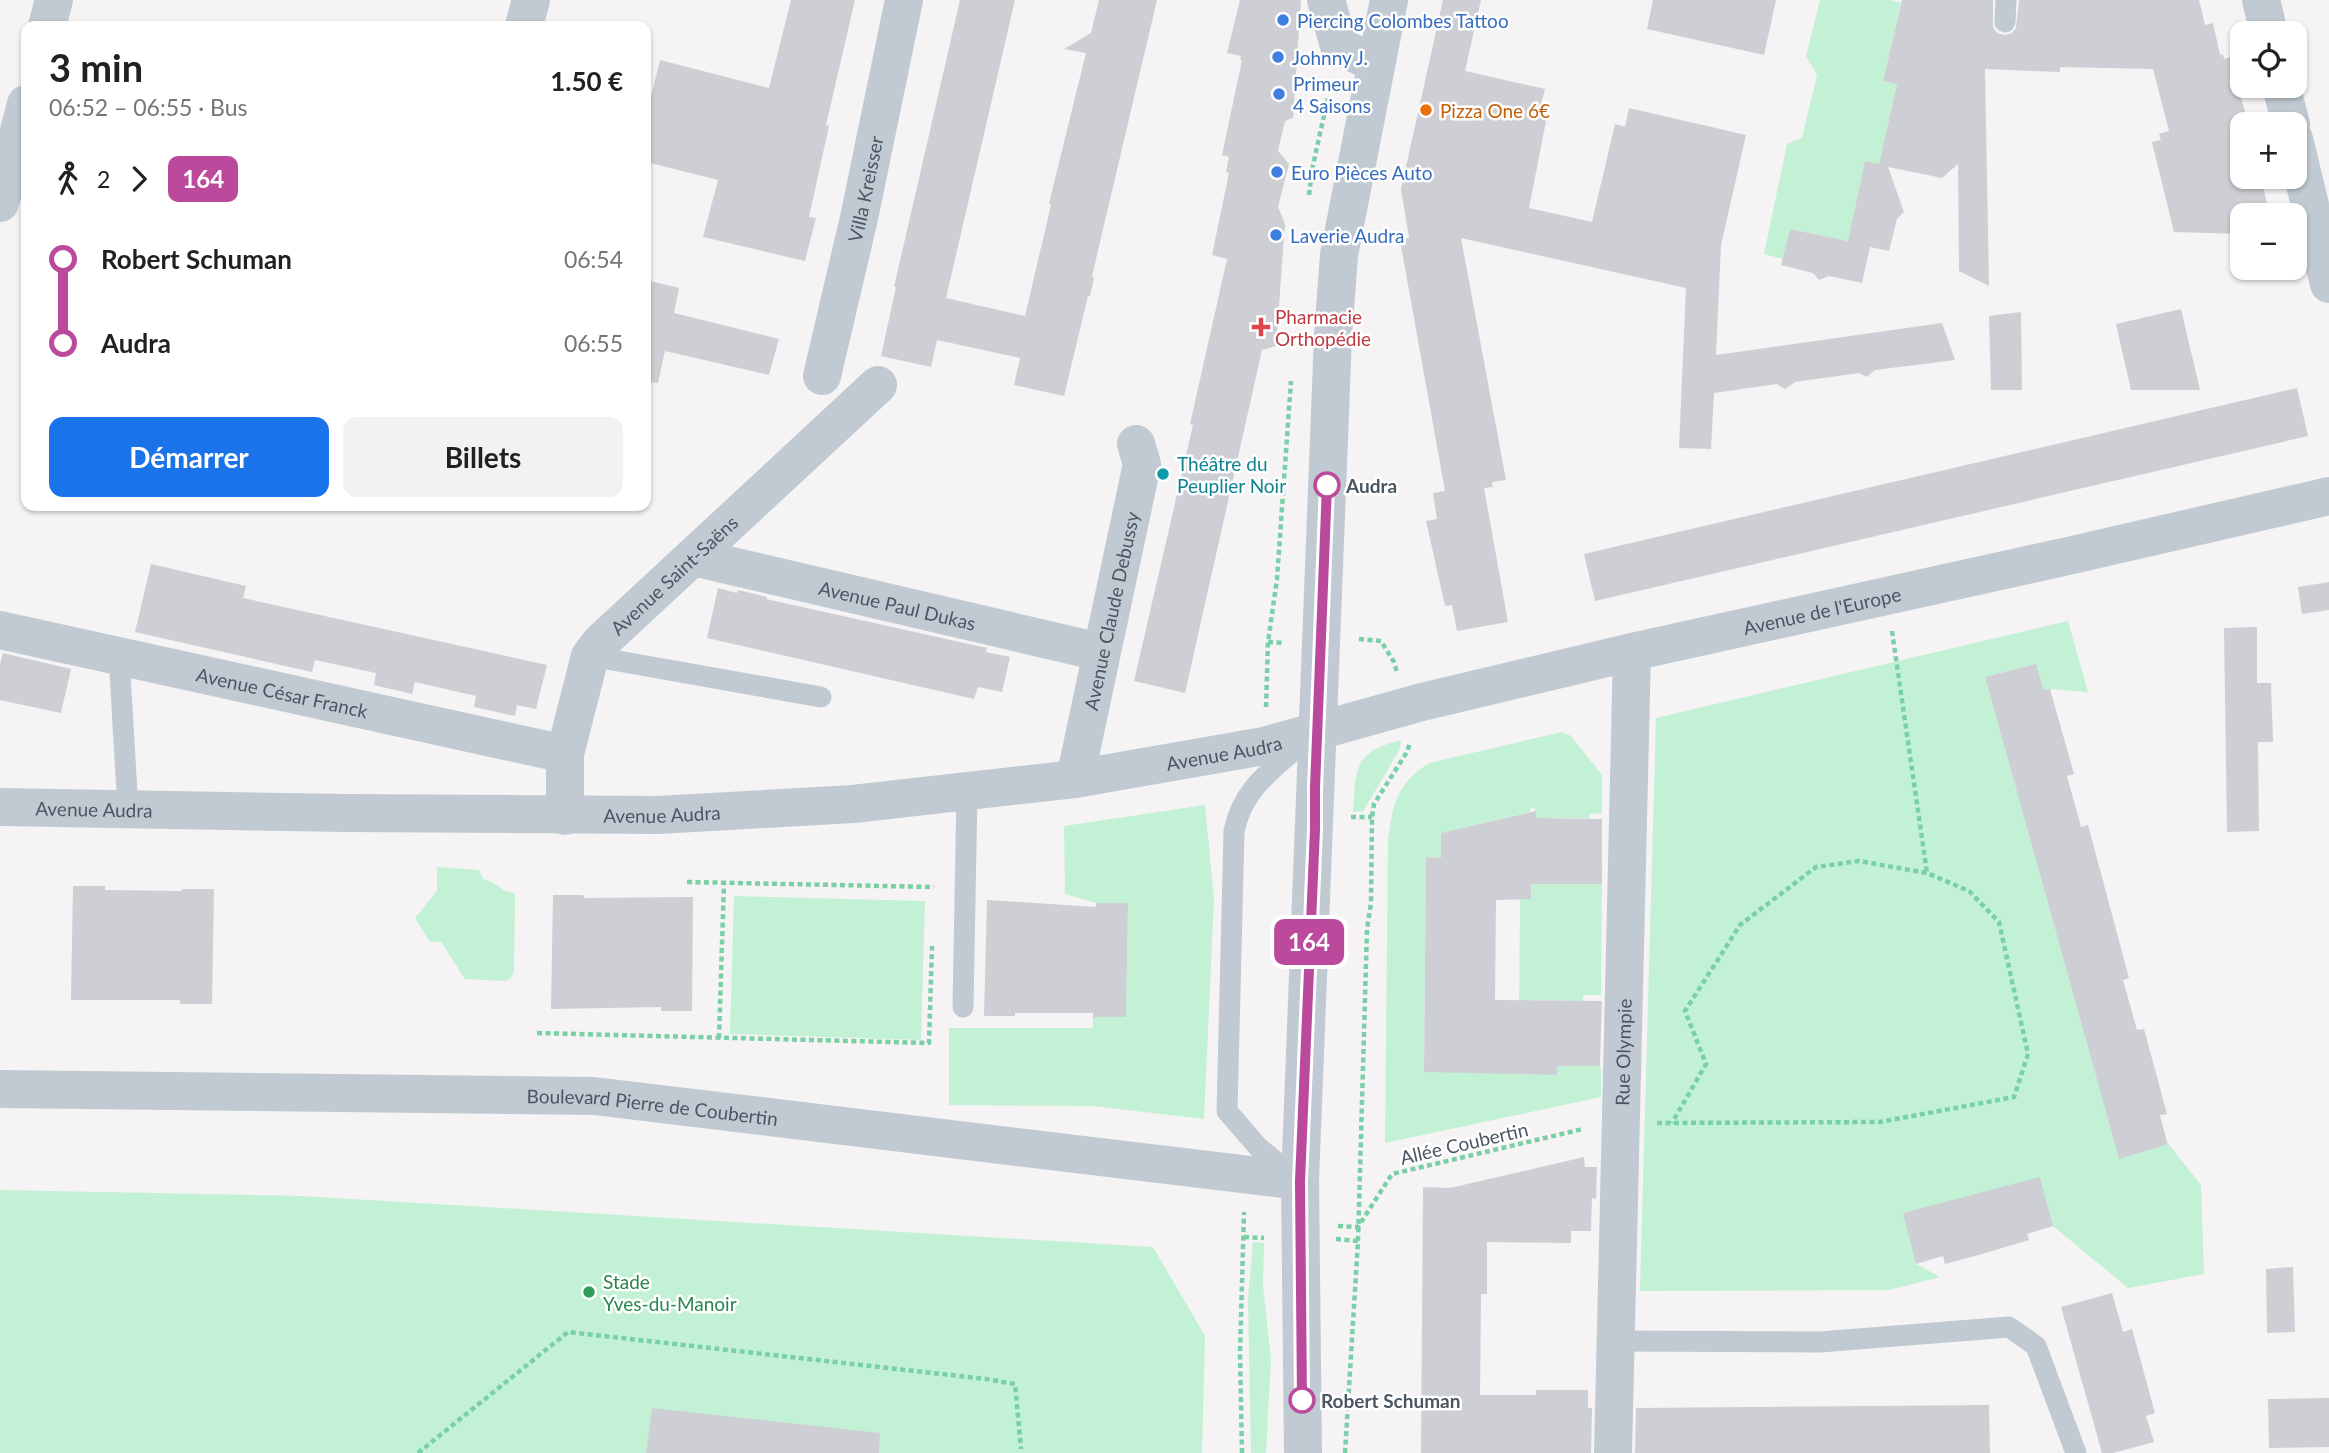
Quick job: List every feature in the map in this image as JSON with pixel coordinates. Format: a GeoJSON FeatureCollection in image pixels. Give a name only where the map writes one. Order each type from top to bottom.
{"type":"FeatureCollection","features":[{"type":"Feature","properties":{"kind":"street"},"geometry":{"type":"LineString","coordinates":[[48,21],[54,0]]}},
{"type":"Feature","properties":{"kind":"street"},"geometry":{"type":"LineString","coordinates":[[525,21],[531,0]]}},
{"type":"Feature","properties":{"kind":"street","name":"Villa Kreisser"},"geometry":{"type":"LineString","coordinates":[[822,376],[859,218],[904,0]]}},
{"type":"Feature","properties":{"kind":"street"},"geometry":{"type":"LineString","coordinates":[[1326,0],[1339,46],[1376,64]]}},
{"type":"Feature","properties":{"kind":"street"},"geometry":{"type":"LineString","coordinates":[[1303,1453],[1300,1181],[1333,336],[1339,255],[1389,0]]}},
{"type":"Feature","properties":{"kind":"street"},"geometry":{"type":"LineString","coordinates":[[2261,0],[2266,21]]}},
{"type":"Feature","properties":{"kind":"street"},"geometry":{"type":"LineString","coordinates":[[0,202],[21,123]]}},
{"type":"Feature","properties":{"kind":"street"},"geometry":{"type":"LineString","coordinates":[[2306,189],[2329,284]]}},
{"type":"Feature","properties":{"kind":"street","name":"Avenue Saint-Saëns"},"geometry":{"type":"LineString","coordinates":[[565,816],[565,754],[590,656],[600,643],[878,385]]}},
{"type":"Feature","properties":{"kind":"street","name":"Avenue Claude Debussy"},"geometry":{"type":"LineString","coordinates":[[1075,779],[1142,464],[1136,444]]}},
{"type":"Feature","properties":{"kind":"street","name":"Avenue de l'Europe"},"geometry":{"type":"LineString","coordinates":[[1317,731],[1422,702],[1632,652],[2329,496]]}},
{"type":"Feature","properties":{"kind":"street","name":"Avenue Paul Dukas"},"geometry":{"type":"LineString","coordinates":[[693,557],[1100,652]]}},
{"type":"Feature","properties":{"kind":"street","name":"Avenue César Franck"},"geometry":{"type":"LineString","coordinates":[[0,630],[565,754]]}},
{"type":"Feature","properties":{"kind":"street","name":"Rue Olympie"},"geometry":{"type":"LineString","coordinates":[[1614,1453],[1632,652]]}},
{"type":"Feature","properties":{"kind":"street","name":"Avenue Audra"},"geometry":{"type":"LineString","coordinates":[[0,807],[565,816],[746,811],[853,804],[1075,779],[1264,746],[1317,731]]}},
{"type":"Feature","properties":{"kind":"street","name":"Boulevard Pierre de Coubertin"},"geometry":{"type":"LineString","coordinates":[[0,1089],[594,1096],[1300,1181]]}},
{"type":"Feature","properties":{"kind":"lane"},"geometry":{"type":"LineString","coordinates":[[2005,22],[2006,0]]}},
{"type":"Feature","properties":{"kind":"lane"},"geometry":{"type":"LineString","coordinates":[[119,656],[128,810]]}},
{"type":"Feature","properties":{"kind":"lane"},"geometry":{"type":"LineString","coordinates":[[590,656],[821,696]]}},
{"type":"Feature","properties":{"kind":"lane"},"geometry":{"type":"LineString","coordinates":[[1300,1181],[1258,1147],[1227,1111],[1234,831],[1238,814],[1253,787],[1317,731]]}},
{"type":"Feature","properties":{"kind":"lane"},"geometry":{"type":"LineString","coordinates":[[963,1007],[967,792]]}},
{"type":"Feature","properties":{"kind":"lane"},"geometry":{"type":"LineString","coordinates":[[1616,1341],[1820,1342],[2009,1327],[2036,1346],[2076,1453]]}},
{"type":"Feature","properties":{"kind":"path"},"geometry":{"type":"LineString","coordinates":[[1672,1123],[1706,1065],[1685,1011],[1740,925],[1816,867],[1859,861],[1927,873],[1886,596]]}},
{"type":"Feature","properties":{"kind":"path"},"geometry":{"type":"LineString","coordinates":[[1363,638],[1381,641],[1394,662],[1398,678]]}},
{"type":"Feature","properties":{"kind":"path"},"geometry":{"type":"LineString","coordinates":[[1266,708],[1268,642],[1289,643]]}},
{"type":"Feature","properties":{"kind":"path"},"geometry":{"type":"LineString","coordinates":[[1345,1453],[1358,1227],[1367,929],[1373,861],[1372,817],[1374,804],[1407,752],[1410,738]]}},
{"type":"Feature","properties":{"kind":"path","name":"Allée Coubertin"},"geometry":{"type":"LineString","coordinates":[[1358,1227],[1392,1174],[1598,1125],[1880,1122],[2014,1097],[2028,1054],[1999,922],[1969,891],[1927,873]]}},
{"type":"Feature","properties":{"kind":"path"},"geometry":{"type":"LineString","coordinates":[[933,900],[934,876]]}},
{"type":"Feature","properties":{"kind":"path"},"geometry":{"type":"LineString","coordinates":[[687,882],[934,887]]}},
{"type":"Feature","properties":{"kind":"path"},"geometry":{"type":"LineString","coordinates":[[719,1038],[724,883]]}},
{"type":"Feature","properties":{"kind":"path"},"geometry":{"type":"LineString","coordinates":[[537,1033],[929,1043],[932,939]]}},
{"type":"Feature","properties":{"kind":"path"},"geometry":{"type":"LineString","coordinates":[[1299,1224],[1358,1227]]}},
{"type":"Feature","properties":{"kind":"path"},"geometry":{"type":"LineString","coordinates":[[418,1453],[568,1332],[1015,1384],[1021,1449]]}},
{"type":"Feature","properties":{"kind":"green space"},"geometry":{"type":"Polygon","coordinates":[[[1820,0],[1890,0],[1901,3],[1883,81],[1897,84],[1879,164],[1865,162],[1848,241],[1790,229],[1783,259],[1764,254],[1787,144],[1802,138],[1817,75],[1806,56],[1820,0]]]}},
{"type":"Feature","properties":{"kind":"green space"},"geometry":{"type":"Polygon","coordinates":[[[2068,621],[2088,692],[2044,690],[2036,664],[1985,677],[2118,1155],[2167,1142],[2201,1185],[2204,1274],[2128,1288],[2053,1226],[2040,1178],[1916,1264],[1940,1277],[1889,1290],[1640,1291],[1656,718],[2068,621]]]}},
{"type":"Feature","properties":{"kind":"green space"},"geometry":{"type":"Polygon","coordinates":[[[1562,732],[1571,736],[1602,775],[1602,813],[1589,814],[1589,818],[1536,818],[1535,808],[1531,808],[1530,812],[1441,833],[1441,858],[1426,857],[1424,1071],[1557,1075],[1557,1066],[1601,1066],[1601,1097],[1385,1143],[1388,840],[1394,805],[1409,779],[1429,763],[1562,732]]]}},
{"type":"Feature","properties":{"kind":"green space"},"geometry":{"type":"Polygon","coordinates":[[[1401,740],[1400,749],[1363,811],[1353,812],[1355,783],[1360,764],[1374,750],[1401,740]]]}},
{"type":"Feature","properties":{"kind":"green space"},"geometry":{"type":"Polygon","coordinates":[[[1205,805],[1214,899],[1204,1119],[1093,1106],[949,1105],[949,1028],[1093,1028],[1093,1017],[1126,1017],[1128,904],[1096,903],[1065,894],[1064,826],[1205,805]]]}},
{"type":"Feature","properties":{"kind":"green space"},"geometry":{"type":"Polygon","coordinates":[[[437,867],[479,870],[483,879],[515,893],[514,972],[511,978],[506,981],[465,979],[441,942],[430,942],[415,918],[437,891],[437,867]]]}},
{"type":"Feature","properties":{"kind":"green space"},"geometry":{"type":"Polygon","coordinates":[[[1531,884],[1602,884],[1601,995],[1583,995],[1583,1001],[1531,1000],[1531,1030],[1519,1030],[1520,899],[1531,899],[1531,884]]]}},
{"type":"Feature","properties":{"kind":"green space"},"geometry":{"type":"Polygon","coordinates":[[[734,896],[925,901],[921,1040],[730,1034],[734,896]]]}},
{"type":"Feature","properties":{"kind":"green space","name":"Stade Yves-du-Manoir"},"geometry":{"type":"Polygon","coordinates":[[[0,1190],[302,1196],[1153,1247],[1205,1336],[1202,1453],[0,1453],[0,1190]]]}},
{"type":"Feature","properties":{"kind":"green space"},"geometry":{"type":"Polygon","coordinates":[[[1253,1242],[1264,1243],[1263,1285],[1271,1359],[1266,1453],[1251,1453],[1248,1298],[1253,1242]]]}},
{"type":"Feature","properties":{"kind":"building"},"geometry":{"type":"Polygon","coordinates":[[[791,0],[855,0],[826,125],[829,126],[809,217],[816,218],[805,261],[703,237],[718,180],[651,163],[651,97],[660,60],[769,88],[791,0]]]}},
{"type":"Feature","properties":{"kind":"building"},"geometry":{"type":"Polygon","coordinates":[[[960,0],[1015,0],[946,298],[1025,316],[1051,205],[1049,203],[1086,53],[1064,49],[1091,33],[1099,0],[1157,0],[1092,276],[1094,278],[1090,296],[1064,396],[1014,385],[1020,358],[937,340],[931,367],[881,356],[894,287],[960,0]]]}},
{"type":"Feature","properties":{"kind":"building"},"geometry":{"type":"Polygon","coordinates":[[[1240,0],[1301,0],[1293,118],[1285,121],[1278,151],[1289,164],[1278,207],[1285,224],[1276,346],[1262,350],[1185,693],[1134,681],[1193,425],[1190,424],[1227,259],[1212,255],[1229,173],[1226,172],[1229,157],[1222,155],[1242,60],[1241,56],[1227,53],[1240,0]]]}},
{"type":"Feature","properties":{"kind":"building"},"geometry":{"type":"Polygon","coordinates":[[[1443,0],[1481,0],[1465,71],[1545,89],[1541,104],[1549,106],[1529,208],[1592,222],[1615,124],[1625,127],[1629,108],[1746,135],[1721,245],[1716,355],[1942,323],[1955,360],[1875,370],[1867,377],[1859,373],[1795,382],[1785,389],[1777,384],[1714,393],[1711,449],[1679,448],[1686,288],[1461,238],[1506,480],[1492,482],[1493,487],[1484,488],[1508,622],[1457,631],[1452,605],[1445,606],[1426,521],[1437,519],[1433,493],[1445,491],[1400,240],[1409,238],[1401,189],[1443,0]]]}},
{"type":"Feature","properties":{"kind":"building"},"geometry":{"type":"Polygon","coordinates":[[[1653,0],[1776,0],[1764,55],[1647,29],[1653,0]]]}},
{"type":"Feature","properties":{"kind":"building"},"geometry":{"type":"Polygon","coordinates":[[[1902,0],[1993,0],[1993,27],[1997,33],[2005,35],[2016,28],[2019,0],[2199,0],[2205,25],[2213,23],[2220,55],[2223,54],[2224,59],[2230,57],[2230,98],[2241,98],[2245,112],[2230,112],[2230,189],[2264,189],[2267,203],[2230,203],[2230,234],[2174,232],[2152,142],[2161,140],[2159,134],[2169,131],[2153,69],[2060,67],[2060,72],[1985,69],[1989,286],[1959,271],[1958,164],[1942,178],[1888,167],[1904,212],[1897,219],[1889,251],[1870,247],[1862,283],[1829,276],[1819,280],[1813,273],[1781,265],[1790,229],[1848,241],[1865,161],[1879,164],[1897,84],[1883,81],[1902,0]]]}},
{"type":"Feature","properties":{"kind":"building"},"geometry":{"type":"Polygon","coordinates":[[[651,281],[679,288],[674,313],[779,339],[769,375],[665,351],[658,383],[651,382],[651,281]]]}},
{"type":"Feature","properties":{"kind":"building"},"geometry":{"type":"Polygon","coordinates":[[[2181,309],[2200,390],[2131,390],[2116,324],[2181,309]]]}},
{"type":"Feature","properties":{"kind":"building"},"geometry":{"type":"Polygon","coordinates":[[[2021,312],[2022,390],[1991,390],[1989,316],[2021,312]]]}},
{"type":"Feature","properties":{"kind":"building"},"geometry":{"type":"Polygon","coordinates":[[[2297,388],[2308,436],[1595,601],[1584,554],[2297,388]]]}},
{"type":"Feature","properties":{"kind":"building"},"geometry":{"type":"Polygon","coordinates":[[[151,564],[246,586],[243,598],[547,665],[536,709],[517,705],[515,716],[474,707],[476,696],[415,682],[412,694],[374,685],[376,673],[315,660],[312,672],[135,632],[151,564]]]}},
{"type":"Feature","properties":{"kind":"building"},"geometry":{"type":"Polygon","coordinates":[[[2329,582],[2329,610],[2302,614],[2298,587],[2329,582]]]}},
{"type":"Feature","properties":{"kind":"building"},"geometry":{"type":"Polygon","coordinates":[[[718,588],[737,593],[738,590],[767,597],[766,599],[987,648],[986,652],[1010,657],[1002,692],[978,687],[974,699],[707,638],[718,588]]]}},
{"type":"Feature","properties":{"kind":"building"},"geometry":{"type":"Polygon","coordinates":[[[2257,627],[2257,683],[2271,683],[2273,742],[2258,742],[2259,831],[2227,832],[2224,628],[2257,627]]]}},
{"type":"Feature","properties":{"kind":"building"},"geometry":{"type":"Polygon","coordinates":[[[3,653],[71,669],[61,713],[0,700],[0,664],[3,653]]]}},
{"type":"Feature","properties":{"kind":"building"},"geometry":{"type":"Polygon","coordinates":[[[2036,664],[2044,690],[2050,689],[2074,774],[2067,776],[2081,827],[2088,825],[2129,978],[2123,980],[2137,1030],[2144,1029],[2167,1114],[2160,1115],[2166,1145],[2119,1159],[1985,677],[2036,664]]]}},
{"type":"Feature","properties":{"kind":"building"},"geometry":{"type":"Polygon","coordinates":[[[1536,811],[1536,818],[1602,819],[1602,884],[1531,884],[1531,899],[1496,900],[1495,1000],[1602,1001],[1600,1066],[1557,1066],[1557,1075],[1424,1072],[1426,857],[1441,858],[1441,833],[1536,811]]]}},
{"type":"Feature","properties":{"kind":"building"},"geometry":{"type":"Polygon","coordinates":[[[73,886],[105,886],[105,890],[214,889],[212,1004],[180,1004],[180,1000],[71,1000],[73,886]]]}},
{"type":"Feature","properties":{"kind":"building"},"geometry":{"type":"Polygon","coordinates":[[[553,895],[583,895],[584,898],[693,897],[692,1011],[661,1011],[661,1007],[551,1009],[553,895]]]}},
{"type":"Feature","properties":{"kind":"building"},"geometry":{"type":"Polygon","coordinates":[[[987,900],[1096,907],[1096,903],[1128,903],[1126,1017],[1093,1017],[1093,1013],[1015,1013],[1015,1016],[984,1016],[987,900]]]}},
{"type":"Feature","properties":{"kind":"building"},"geometry":{"type":"Polygon","coordinates":[[[1584,1157],[1585,1167],[1597,1167],[1591,1231],[1571,1231],[1571,1243],[1487,1242],[1487,1294],[1481,1294],[1480,1395],[1536,1395],[1536,1390],[1588,1390],[1588,1408],[1592,1408],[1591,1453],[1421,1453],[1423,1187],[1450,1188],[1584,1157]]]}},
{"type":"Feature","properties":{"kind":"building"},"geometry":{"type":"Polygon","coordinates":[[[2040,1177],[2053,1226],[2027,1234],[2029,1240],[1982,1254],[1945,1264],[1943,1256],[1916,1264],[1903,1213],[2040,1177]]]}},
{"type":"Feature","properties":{"kind":"building"},"geometry":{"type":"Polygon","coordinates":[[[2293,1267],[2295,1332],[2267,1333],[2266,1269],[2293,1267]]]}},
{"type":"Feature","properties":{"kind":"building"},"geometry":{"type":"Polygon","coordinates":[[[2112,1293],[2123,1332],[2132,1329],[2155,1413],[2146,1416],[2154,1442],[2113,1453],[2102,1453],[2061,1307],[2112,1293]]]}},
{"type":"Feature","properties":{"kind":"building"},"geometry":{"type":"Polygon","coordinates":[[[2329,1398],[2329,1447],[2269,1448],[2268,1399],[2329,1398]]]}},
{"type":"Feature","properties":{"kind":"building"},"geometry":{"type":"Polygon","coordinates":[[[1989,1405],[1990,1453],[1635,1453],[1636,1408],[1989,1405]]]}},
{"type":"Feature","properties":{"kind":"building"},"geometry":{"type":"Polygon","coordinates":[[[652,1408],[880,1433],[879,1453],[646,1453],[652,1408]]]}},
{"type":"Feature","properties":{"kind":"bus line","name":"164"},"geometry":{"type":"LineString","coordinates":[[1302,1400],[1300,1181],[1327,485]]}},
{"type":"Feature","properties":{"kind":"place","name":"Piercing Colombes Tattoo"},"geometry":{"type":"Point","coordinates":[1283,20]}},
{"type":"Feature","properties":{"kind":"place","name":"Johnny J."},"geometry":{"type":"Point","coordinates":[1278,57]}},
{"type":"Feature","properties":{"kind":"place","name":"Primeur 4 Saisons"},"geometry":{"type":"Point","coordinates":[1279,94]}},
{"type":"Feature","properties":{"kind":"place","name":"Pizza One 6€"},"geometry":{"type":"Point","coordinates":[1426,110]}},
{"type":"Feature","properties":{"kind":"place","name":"Euro Pièces Auto"},"geometry":{"type":"Point","coordinates":[1277,172]}},
{"type":"Feature","properties":{"kind":"place","name":"Laverie Audra"},"geometry":{"type":"Point","coordinates":[1276,235]}},
{"type":"Feature","properties":{"kind":"place","name":"Pharmacie Orthopédie"},"geometry":{"type":"Point","coordinates":[1261,327]}},
{"type":"Feature","properties":{"kind":"place","name":"Théâtre du Peuplier Noir"},"geometry":{"type":"Point","coordinates":[1163,474]}},
{"type":"Feature","properties":{"kind":"place","name":"Audra"},"geometry":{"type":"Point","coordinates":[1327,485]}},
{"type":"Feature","properties":{"kind":"place","name":"Stade Yves-du-Manoir"},"geometry":{"type":"Point","coordinates":[589,1292]}},
{"type":"Feature","properties":{"kind":"place","name":"Robert Schuman"},"geometry":{"type":"Point","coordinates":[1302,1400]}}]}
